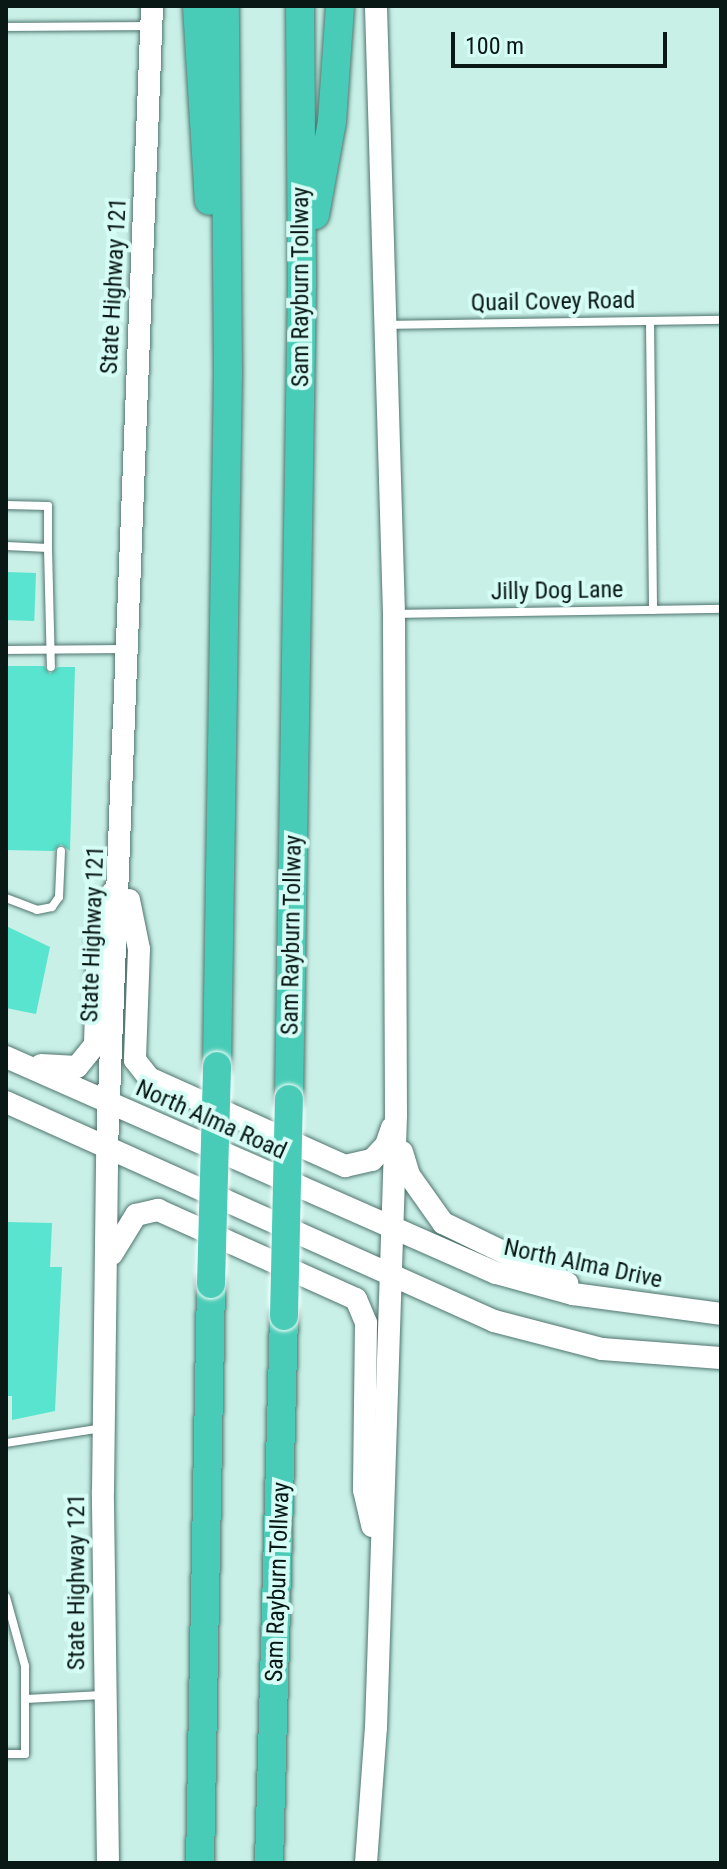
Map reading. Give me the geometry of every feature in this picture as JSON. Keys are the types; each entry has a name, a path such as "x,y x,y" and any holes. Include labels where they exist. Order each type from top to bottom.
{"highway":[{"path":"197,6 210,220 228,370"},
{"path":"200,1862 228,370 225,6"},
{"name":"Sam Rayburn Tollway","path":"269,1863 289,1099 302,283 300,6"},
{"path":"302,283 332,121 340,6"}],"main road":[{"path":"366,1863 394,1232 396,1115 394,614 376,6"},
{"name":"State Highway 121","path":"108,1863 104,1695 107,1148 113,1104 124,649 152,16"},
{"path":"121,868 139,949 135,1060 149,1078 345,1166 363,1164 378,1154 396,1115"},
{"path":"11,1059 65,1069 88,1059 95,1045 98,936 121,868"},
{"name":"North Alma Road","path":"11,1059 394,1232"},
{"path":"6,1102 391,1276 528,1332 602,1349 721,1358"},
{"path":"396,1115 409,1175 443,1223 605,1299"},
{"path":"108,1261 122,1230 136,1215 158,1210 356,1299 366,1323 364,1490 379,1559"},
{"name":"North Alma Drive","path":"394,1232 529,1284 605,1299 721,1314"}],"lane":[{"path":"6,27 152,16"},
{"name":"Quail Covey Road","path":"385,325 721,320"},
{"path":"650,321 653,610"},
{"path":"6,505 48,506 51,667"},
{"path":"6,546 48,548"},
{"name":"Jilly Dog Lane","path":"394,614 721,609"},
{"path":"6,650 124,649"},
{"path":"6,898 37,910 52,907 59,897 61,851"},
{"path":"6,1443 104,1428"},
{"path":"6,1597 25,1666 25,1754 6,1754"},
{"path":"25,1699 104,1695"}],"building":[{"path":"6,572 36,573 34,621 6,620"},
{"path":"6,666 44,666 50,674 58,667 75,667 70,851 61,844 54,851 6,850"},
{"path":"6,926 50,947 36,1014 6,1008"},
{"path":"6,1222 52,1223 50,1267 62,1267 55,1411 12,1420 12,1396 6,1396"}]}
